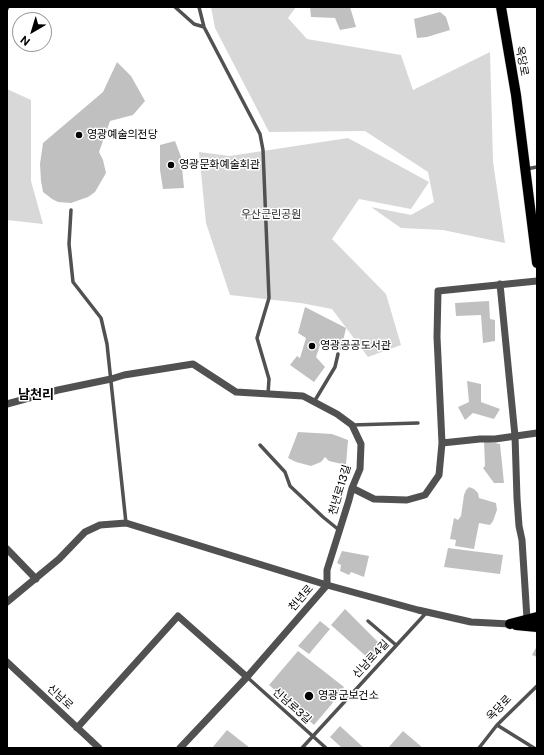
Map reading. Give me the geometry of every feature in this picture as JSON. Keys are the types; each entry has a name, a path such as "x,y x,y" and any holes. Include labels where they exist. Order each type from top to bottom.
{"main road":[{"name":"옥당로","path":"501,7 516,95 537,263"},
{"path":"510,624 537,617"},
{"path":"510,624 537,627"}],"street":[{"path":"352,488 374,499 407,500 425,495 438,475 442,443 437,337 438,291 537,281"},
{"path":"500,284 515,436 517,498 519,526 522,540 527,619"},
{"path":"7,404 58,390 124,375 193,364 236,392 303,396 337,414 352,425"},
{"name":"천년로13길","path":"327,585 327,570 352,488 360,469 360,444 352,425"},
{"path":"442,443 480,438 495,439 537,433"},
{"path":"7,602 59,559 85,532 100,525 126,523 327,585"},
{"path":"7,548 36,579"},
{"name":"천년로","path":"180,748 246,677 327,585 427,612 472,622 510,624"},
{"path":"77,728 178,616 246,677"},
{"name":"신남로","path":"7,662 99,748"}],"lane":[{"path":"174,7 194,24 204,27"},
{"path":"199,7 204,27 260,134 263,150 269,298 257,338 269,379 268,394"},
{"path":"525,169 537,167"},
{"path":"72,210 69,244 73,282 101,318 107,344 126,523"},
{"path":"314,402 335,367 338,354"},
{"path":"352,425 418,423"},
{"path":"260,445 285,472 290,486 339,530"},
{"name":"신남로4길","path":"302,748 396,645 416,626 427,612"},
{"path":"368,621 396,645"},
{"name":"신남로3길","path":"246,677 326,748"},
{"name":"옥당로","path":"479,748 497,725 537,686"},
{"path":"497,725 534,748"}],"green space":[{"path":"211,7 296,7 288,18 307,39 401,55 413,90 490,52 493,162 505,243 443,230 401,228 371,207 411,215 434,202 428,172 365,131 269,132 215,28"},
{"path":"7,89 31,100 31,181 43,224 7,220"},
{"name":"우산근린공원","path":"348,138 429,182 411,209 359,199 332,239 386,294 401,345 368,357 332,309 301,303 230,295 206,223 199,152 230,156"}],"building":[{"path":"310,7 350,7 356,27 340,30 335,18 311,17"},
{"path":"440,12 446,17 450,30 427,37 417,38 414,19"},
{"name":"영광예술의전당","path":"117,62 131,76 145,101 133,115 110,121 99,152 103,160 106,173 95,192 88,197 71,203 58,202 43,192 40,164 43,143 103,92"},
{"name":"영광문화예술회관","path":"175,141 181,157 184,188 163,189 160,170 160,145"},
{"path":"489,301 490,319 495,320 495,341 483,343 481,315 456,316 455,303"},
{"name":"영광공공도서관","path":"305,307 346,328 341,350 321,342 316,357 325,367 314,382 290,365 297,356 300,358 306,338 298,333"},
{"path":"467,381 481,384 481,402 500,409 494,419 473,413 465,420 458,407 469,402"},
{"path":"298,432 332,434 348,440 346,465 329,461 325,457 321,462 311,466 288,458"},
{"path":"484,441 500,444 504,483 494,483 483,468 485,466"},
{"path":"469,487 478,493 479,498 496,503 497,510 490,525 479,523 474,549 455,546 456,540 450,539 454,518 458,520 461,516 464,495"},
{"path":"448,548 503,555 500,574 444,567"},
{"path":"342,551 369,556 364,577 351,572 349,575 340,571 341,565 337,563"},
{"path":"345,609 381,645 368,658 331,625"},
{"path":"320,621 330,629 309,654 298,646"},
{"path":"537,646 537,657 532,655"},
{"name":"영광군보건소","path":"298,651 344,687 314,725 269,685"},
{"path":"340,726 364,748 342,748 330,737"},
{"path":"227,730 250,748 212,748"},
{"path":"403,731 423,748 388,748"}],"place":[{"name":"영광예술의전당","path":"79,135"},
{"name":"영광문화예술회관","path":"171,165"},
{"name":"영광공공도서관","path":"312,346"},
{"name":"영광군보건소","path":"309,696"}],"district":[{"name":"남천리","path":"36,395"}]}
